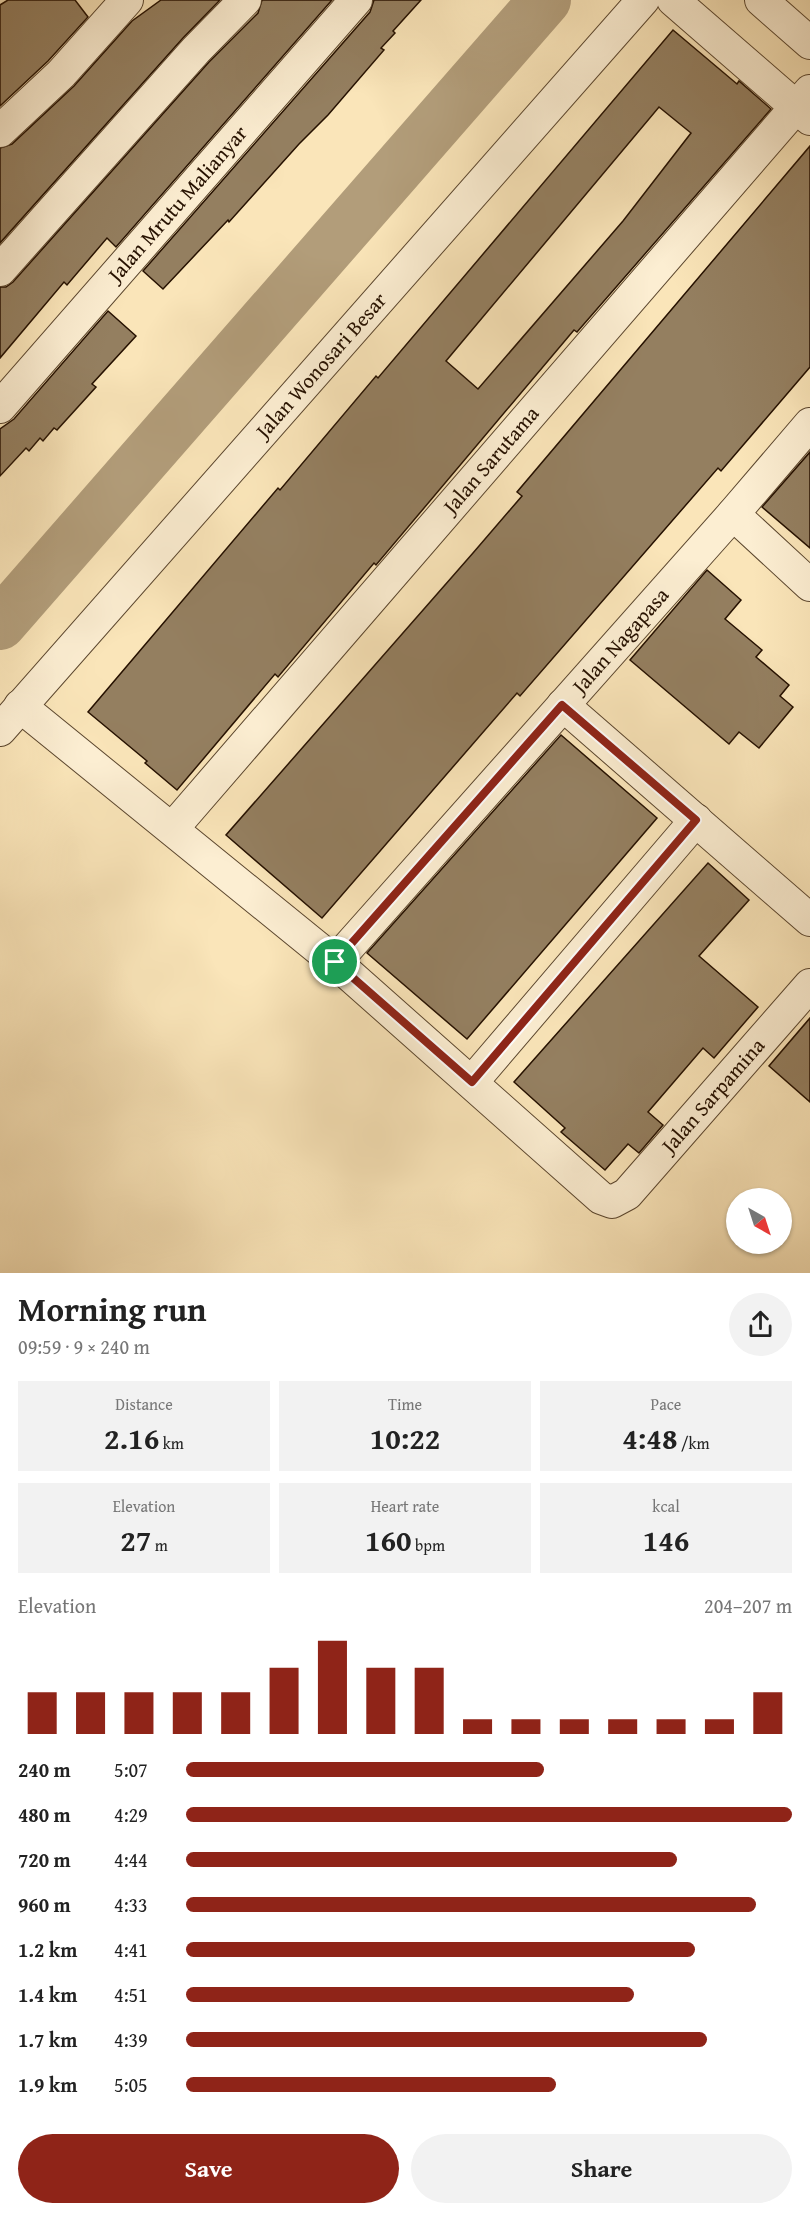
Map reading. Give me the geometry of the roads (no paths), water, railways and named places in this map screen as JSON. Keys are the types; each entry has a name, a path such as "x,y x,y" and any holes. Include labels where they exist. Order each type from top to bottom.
{"street":[{"path":"0,131 61,74 127,0"},
{"path":"0,270 196,50 245,0"},
{"name":"Jalan Mrutu Malianyar","path":"5,388 356,0"},
{"name":"Jalan Wonosari Besar","path":"0,730 643,0"},
{"path":"674,0 806,106"},
{"path":"761,0 810,43"},
{"name":"Jalan Sarutama","path":"172,829 806,106"},
{"name":"Jalan Nagapasa","path":"335,962 733,514 810,424"},
{"path":"733,514 810,585"},
{"path":"562,705 810,920"},
{"path":"20,706 335,962 472,1082 696,820"},
{"name":"Jalan Sarpamina","path":"472,1082 601,1198 612,1202 627,1194 810,985"}],"waterway":[{"path":"0,624 545,0"}]}
